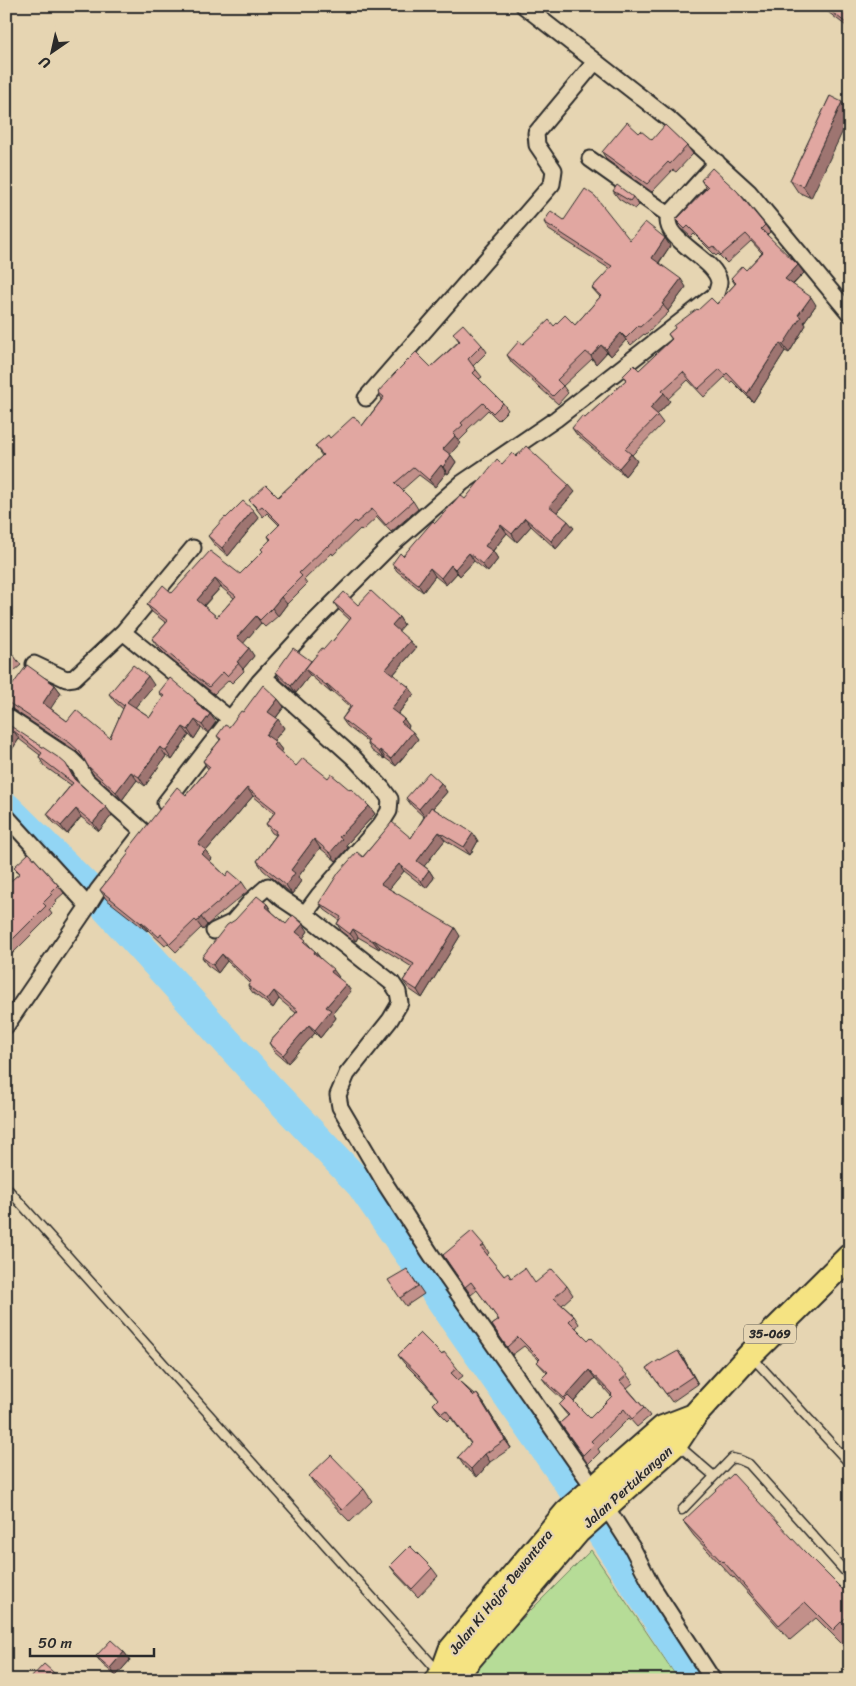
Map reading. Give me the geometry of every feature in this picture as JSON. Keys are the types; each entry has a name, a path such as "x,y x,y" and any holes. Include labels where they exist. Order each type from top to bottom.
{"main road":[{"name":"Jalan Pertukangan","path":"572,1522 596,1502 676,1444 694,1416 750,1355 850,1256"},
{"name":"Jalan Pertukangan","path":"596,1502 663,1428 694,1416"},
{"name":"Jalan Ki Hajar Dewantara","path":"442,1678 465,1664 572,1522"}],"street":[{"path":"524,6 669,119 750,192 850,314"},
{"path":"366,398 552,184 554,170 537,145 536,133 595,62"},
{"path":"590,158 669,215"},
{"path":"6,1026 93,898 151,822 264,677 316,620 390,547 462,483 556,419 716,294 719,284 715,272 670,231 668,219 669,215 717,162"},
{"path":"34,664 66,680 74,678 123,632 193,548"},
{"path":"123,632 230,719"},
{"path":"264,677 354,758 390,799 389,810 381,824 319,894 305,914"},
{"path":"6,716 71,758 79,766 86,780 151,822"},
{"path":"6,816 93,898"},
{"path":"214,932 233,922 252,900 268,886 392,983 398,992 400,1003 390,1020 347,1074 338,1095 340,1107 386,1185 432,1256 596,1502 633,1549 652,1586 713,1680"}],"lane":[{"path":"6,1186 442,1678"},
{"path":"750,1355 850,1464"},
{"path":"676,1444 714,1476"},
{"path":"682,1510 732,1458 740,1460 748,1464 850,1577"}],"green space":[{"path":"591,1550 679,1680 461,1680"}],"building":[{"path":"824,6 850,6 850,26"},
{"path":"830,96 842,102 803,186 790,180"},
{"path":"627,122 639,133 641,131 652,140 665,125 687,146 647,184 602,152"},
{"path":"712,168 737,191 765,225 761,229 798,265 785,279 811,297 798,315 801,317 783,345 780,343 747,394 727,373 725,375 720,369 698,389 683,372 662,391 664,393 650,408 658,415 625,449 631,454 619,468 572,428 582,416 585,418 627,379 623,376 634,365 639,370 672,339 668,334 675,328 674,326 698,310 711,298 717,304 736,283 731,278 742,266 746,270 763,252 746,234 721,255 713,246 710,248 688,226 685,229 676,220 708,187 701,180"},
{"path":"617,185 633,197 630,201 613,191"},
{"path":"585,189 595,196 630,240 645,222 665,238 652,258 681,279 662,304 664,305 626,338 621,333 606,349 601,345 591,356 586,352 557,380 563,386 553,396 507,355 519,341 523,344 549,320 554,326 565,315 575,325 601,296 592,288 612,266 544,222 551,211 564,220"},
{"path":"463,324 482,345 468,359 476,370 473,373 503,403 493,413 483,403 461,423 463,425 453,434 455,436 443,449 451,455 443,467 441,465 429,480 414,467 395,483 413,501 386,525 372,509 356,523 355,521 299,573 302,576 272,608 260,620 256,616 237,637 249,648 227,676 223,672 209,687 152,639 168,621 147,605 163,585 172,593 210,551 240,574 263,551 261,549 271,539 268,536 280,524 262,506 258,509 249,500 266,485 278,497 323,455 315,446 328,435 330,438 354,416 362,426 384,397 378,392 394,374 416,352 431,367 460,341 453,333","holes":["215,579 236,596 217,617 197,600"]},
{"path":"526,446 569,485 549,506 568,521 551,541 525,518 512,534 501,525 485,546 493,551 482,564 469,553 455,569 451,565 441,578 430,568 418,584 392,564 400,553 403,556 433,521 435,523 460,495 465,499 497,459 502,464 512,453 516,457"},
{"path":"243,501 253,510 222,548 208,536"},
{"path":"371,591 399,617 392,625 410,641 386,669 409,687 391,709 404,719 401,722 413,732 391,759 367,743 369,740 342,719 352,706 327,684 305,669 322,648 324,649 332,642 351,618 334,603 344,592 358,605"},
{"path":"293,648 311,661 291,686 276,672"},
{"path":"6,650 14,656 6,663"},
{"path":"27,665 55,685 43,703 67,721 76,710 110,738 125,704 124,706 109,694 133,665 148,676 127,702 150,717 164,696 159,692 170,678 195,699 198,703 196,704 210,714 202,725 195,720 188,730 183,727 166,751 160,747 139,777 131,772 116,792 88,766 80,752 70,743 6,701 6,694"},
{"path":"263,685 278,699 268,712 278,719 266,735 276,742 273,745 296,766 303,758 328,778 331,774 369,806 339,837 342,839 330,853 314,839 291,870 295,873 286,885 257,861 277,834 275,833 276,831 266,824 276,811 247,788 198,844 206,850 202,854 226,876 229,871 242,882 197,922 195,920 170,944 161,934 159,937 100,890 129,853 127,851 177,787 186,795 210,767 203,761 221,739 217,736 225,725 229,727 241,711 243,712"},
{"path":"6,723 59,758 66,764 74,779 106,807 93,823 76,809 61,826 47,814 73,783 39,757 42,753 14,731 6,741"},
{"path":"429,772 441,783 419,809 406,798"},
{"path":"431,807 473,833 464,847 439,832 417,861 429,870 421,881 399,864 381,884 455,928 417,990 403,981 414,964 353,929 350,934 337,924 341,917 319,903 339,872 357,852 363,857 392,822 411,838"},
{"path":"29,853 58,885 43,903 46,906 6,946 6,885 20,873 14,867"},
{"path":"257,896 267,904 265,906 286,924 293,915 303,924 296,932 306,940 304,942 315,951 314,953 333,969 331,972 346,984 326,1007 331,1010 315,1030 309,1025 283,1055 269,1043 298,1011 274,991 267,1000 248,986 251,981 222,954 213,965 202,957 227,925 235,920"},
{"path":"472,1231 484,1245 481,1247 504,1276 508,1273 511,1278 525,1268 535,1283 552,1269 567,1286 554,1298 574,1316 569,1321 588,1340 591,1337 627,1375 620,1381 644,1408 632,1419 624,1409 591,1441 594,1444 583,1455 560,1423 569,1415 559,1405 568,1396 590,1418 612,1394 589,1370 564,1398 542,1378 548,1372 537,1362 540,1359 518,1337 507,1347 492,1325 499,1320 471,1282 465,1287 443,1255"},
{"path":"407,1269 418,1286 400,1298 388,1280"},
{"path":"420,1333 442,1355 444,1352 457,1368 451,1373 474,1396 477,1394 505,1440 485,1454 471,1469 458,1457 471,1443 446,1410 442,1413 433,1404 438,1399 419,1375 398,1355"},
{"path":"678,1351 693,1376 666,1394 647,1368"},
{"path":"331,1455 364,1489 342,1510 309,1476"},
{"path":"733,1474 804,1551 850,1597 850,1613 833,1630 805,1602 779,1625 723,1561 683,1521"},
{"path":"410,1546 432,1568 412,1589 390,1566"},
{"path":"111,1640 124,1652 110,1668 96,1656"},
{"path":"44,1664 62,1680 29,1680"}],"waterway":[{"path":"6,807 86,886 268,1087 361,1185 570,1485 697,1680"}]}
